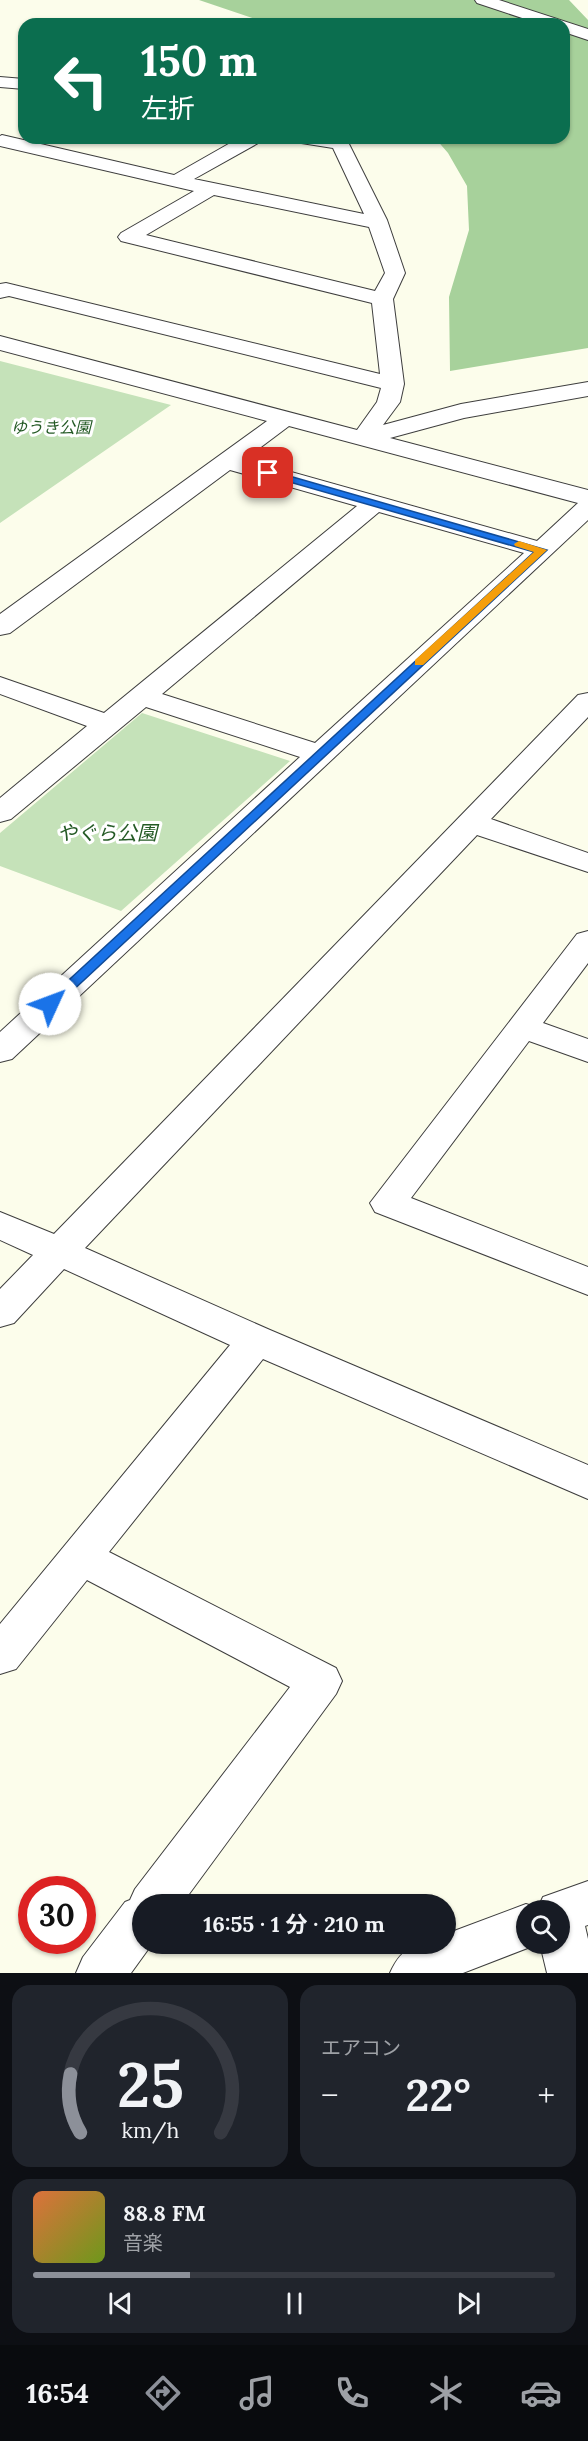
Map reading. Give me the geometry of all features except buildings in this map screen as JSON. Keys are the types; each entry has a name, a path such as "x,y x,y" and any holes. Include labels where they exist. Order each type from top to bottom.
{"street":[{"path":"483,0 538,18"},
{"path":"570,28 588,35"},
{"path":"0,81 18,83"},
{"path":"1,141 18,134"},
{"path":"1,141 211,189 378,223"},
{"path":"177,181 242,144"},
{"path":"340,144 378,223 395,273 382,299 393,384 388,402 363,438"},
{"path":"211,189 128,237 382,299"},
{"path":"0,292 6,289 393,384"},
{"path":"0,343 588,498"},
{"path":"363,438 461,411 588,389"},
{"path":"0,627 286,418"},
{"path":"225,461 542,550"},
{"path":"0,813 375,503"},
{"path":"0,1050 588,507"},
{"path":"0,686 108,724"},
{"path":"141,696 319,754"},
{"path":"0,1313 588,701"},
{"path":"473,823 588,863"},
{"path":"588,940 388,1203 588,1282"},
{"path":"522,1028 588,1052"},
{"path":"0,1225 256,1340 588,1483"},
{"path":"0,1656 256,1340"},
{"path":"81,1557 320,1681 160,1894"},
{"path":"570,1910 588,1904"},
{"path":"415,1973 429,1964 516,1930"},
{"path":"101,1973 132,1931"},
{"path":"567,1954 572,1973"}],"green space":[{"path":"199,0 569,0 588,20 588,348 450,371 449,297 469,230 467,186 440,144 570,144 570,18 252,18"},
{"name":"ゆうき公園","path":"0,361 171,405 0,523"},
{"name":"やぐら公園","path":"142,713 290,761 121,911 0,866 0,833"}],"slow traffic":[{"path":"419,663 542,550 519,544"}],"route":[{"path":"50,1004 542,550 268,473"}]}
